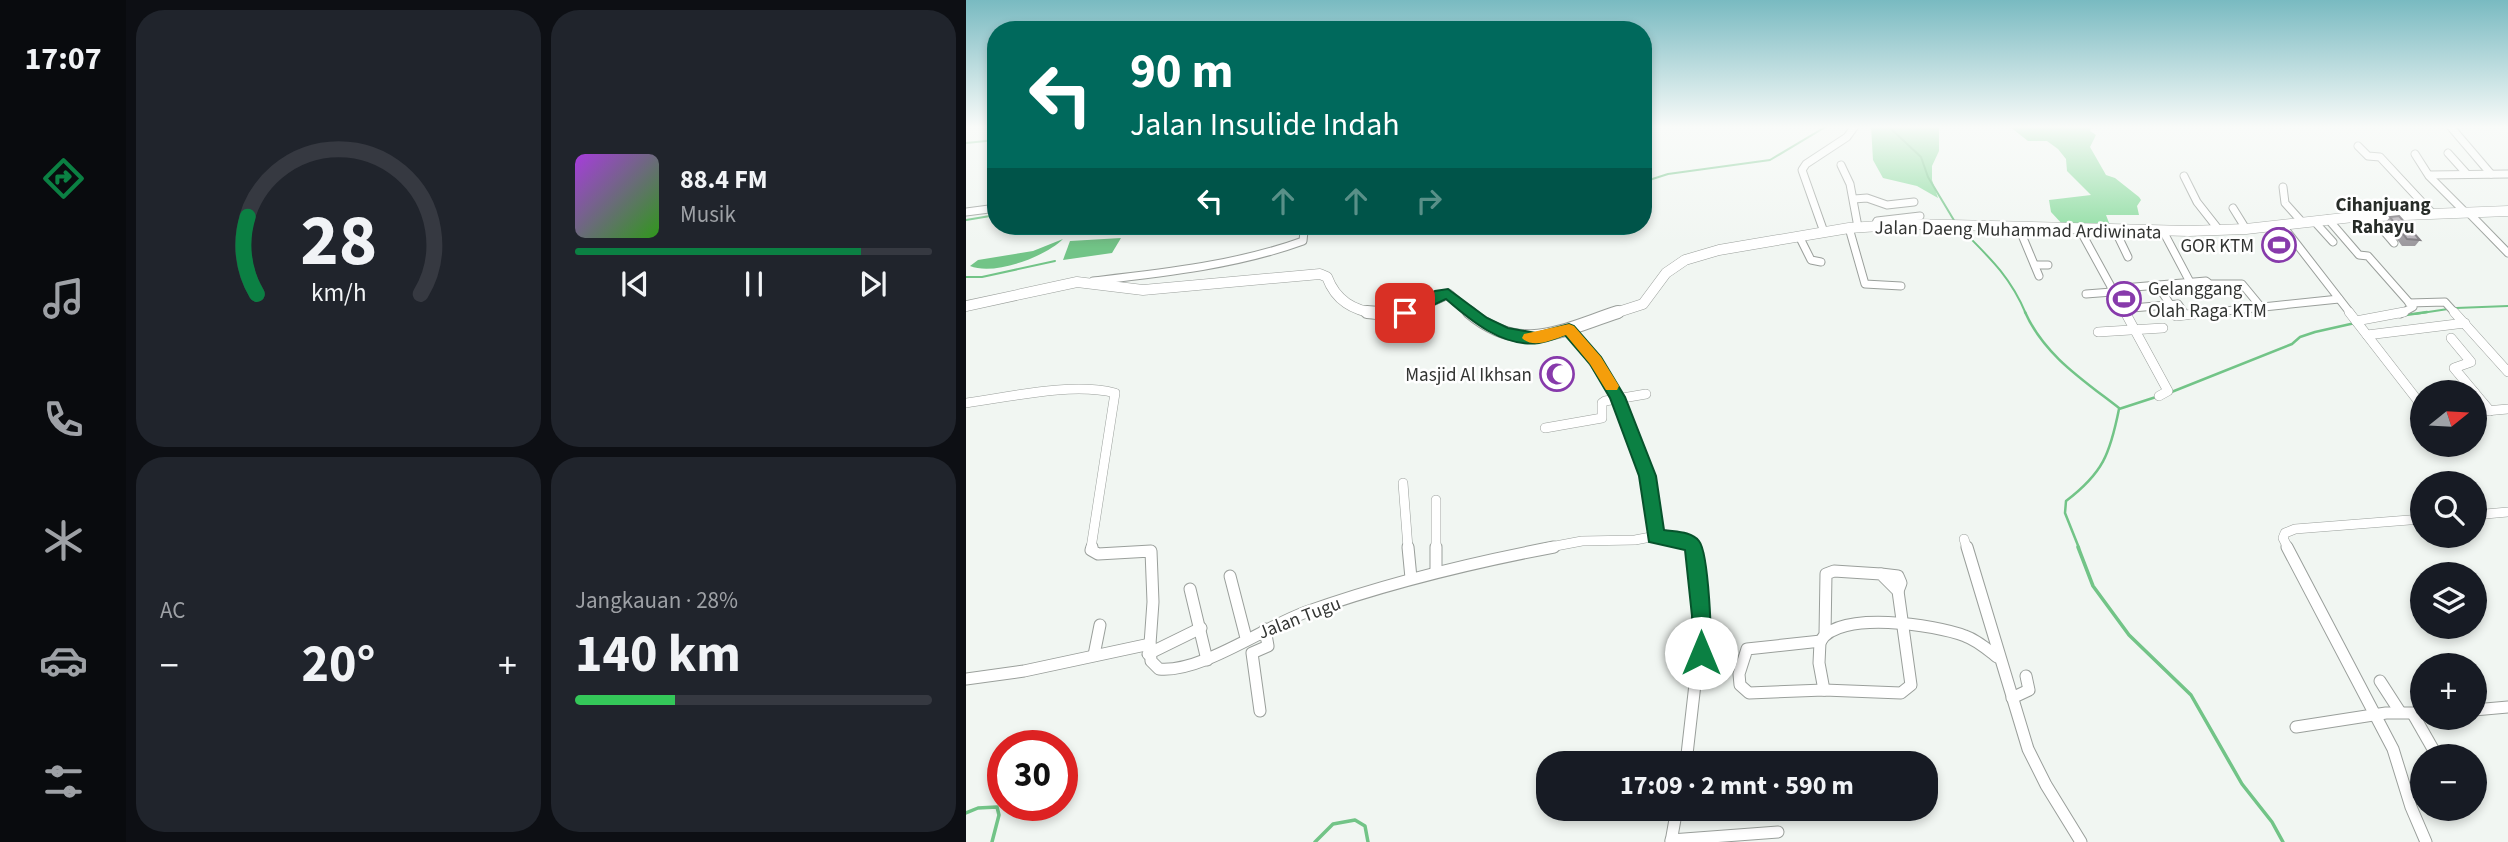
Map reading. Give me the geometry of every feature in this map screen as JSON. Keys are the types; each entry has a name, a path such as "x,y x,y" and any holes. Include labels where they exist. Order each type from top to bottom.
{"main road":[{"name":"Jalan Daeng Muhammad Ardiwinata","path":"966,306 1092,281 1114,288 1143,290 1320,274 1327,277 1333,293 1358,310 1381,314 1405,313 1448,293 1482,322 1505,333 1536,338 1643,304 1666,273 1685,260 1719,250 1853,227 1910,224 2080,230 2219,230 2371,216 2508,211"}],"street":[{"path":"1805,165 1802,170 1806,190 1819,210 1824,232"},
{"path":"1841,165 1854,199 1853,227 1865,284 1901,286"},
{"path":"2388,165 2433,214"},
{"path":"2420,165 2508,253"},
{"path":"2459,165 2466,173"},
{"path":"2484,165 2491,174"},
{"path":"2430,175 2508,174"},
{"path":"2184,176 2201,208 2219,230"},
{"path":"2283,187 2285,202 2302,222"},
{"path":"1854,199 1867,198 1887,205 1914,202"},
{"path":"2233,208 2246,229"},
{"path":"966,212 987,209"},
{"path":"2396,215 2404,224"},
{"path":"1875,225 1877,220 1920,216"},
{"path":"2371,216 2394,243"},
{"path":"2328,219 2359,255 2368,256 2374,262 2413,307 2403,310 2405,313 2356,321"},
{"path":"2314,221 2333,243"},
{"path":"2282,225 2410,391"},
{"path":"2019,228 2039,276"},
{"path":"2080,230 2169,393 2159,396"},
{"path":"2115,230 2128,257"},
{"path":"2163,231 2190,282"},
{"path":"1092,281 1155,274 1276,251 1303,241 1304,235"},
{"path":"1798,236 1811,260 1821,262"},
{"path":"2035,265 2048,265"},
{"path":"2086,294 2190,282 2244,284 2260,307"},
{"path":"2157,285 2170,304"},
{"path":"2121,309 2178,304 2180,315 2339,299"},
{"path":"2409,303 2445,302 2508,372"},
{"path":"2367,335 2465,323"},
{"path":"2098,332 2163,328"},
{"path":"1569,329 1595,361 1617,397 1647,476 1656,536 1686,541 1695,551 1701,616 1701,653 1688,751"},
{"path":"2451,338 2470,362 2455,367 2464,380"},
{"path":"966,403 1096,389 1115,393 1091,550 1098,554 1151,551 1153,602 1149,649"},
{"path":"1545,428 1602,418 1602,403 1617,397 1646,394"},
{"path":"2487,407 2490,411"},
{"path":"2487,411 2508,409"},
{"path":"1404,483 1411,578"},
{"path":"1436,500 1436,571"},
{"path":"2487,514 2508,512"},
{"path":"2410,521 2295,529 2285,533 2283,538 2393,749 2411,807 2426,842"},
{"name":"Jalan Tugu","path":"1149,649 1152,664 1158,669 1169,671 1208,660 1265,629 1304,613 1436,571 1575,542 1629,542 1656,536"},
{"path":"1964,539 1998,657 2035,763 2081,842"},
{"path":"1824,690 1819,651 1823,638 1826,574 1829,571 1898,576 1902,583 1898,591 1901,624 1911,669 1911,685 1906,691 1885,693 1824,690 1749,693 1741,690 1738,676 1746,649 1823,638 1861,624 1901,624 1968,636 1998,657"},
{"path":"1230,576 1246,639"},
{"path":"1190,589 1208,660"},
{"path":"1094,655 1100,625"},
{"path":"966,679 1024,671 1094,655 1149,649 1201,628"},
{"path":"1260,711 1252,653 1268,646 1265,629"},
{"path":"1968,636 1990,629"},
{"path":"2012,698 2029,690 2026,676"},
{"path":"2381,681 2410,711"},
{"path":"2487,709 2508,707"},
{"path":"2296,727 2375,715 2410,713"},
{"path":"1674,821 1671,841 1778,832"}],"shaded area":[{"path":"1876,165 1932,165 1932,180 1938,198 1917,186 1883,178"},
{"path":"2067,165 2100,165 2106,175 2115,178 2139,197 2139,215 2106,215 2111,228 2064,226 2051,212 2049,200 2091,195 2067,171"},
{"path":"1121,238 1112,253 1063,260 1070,241"},
{"path":"1063,239 1044,252 1019,263 992,269 970,266 978,260 1033,251"}],"building":[{"path":"2399,216 2420,240 2407,239 2390,217"},
{"path":"2278,228 2284,228 2290,236 2285,236"},
{"path":"2126,286 2131,286 2135,294 2130,294"},
{"path":"1559,367 1560,374 1553,376 1552,368"}],"waterway":[{"path":"1652,179 1668,174 1731,165"},
{"path":"1924,165 1955,222"},
{"path":"966,220 987,216"},
{"path":"1960,228 2006,278 2026,313"},
{"path":"966,277 982,277 1055,261"},
{"path":"2456,308 2508,306"},
{"path":"2415,314 2448,309"},
{"path":"2406,315 2427,312"},
{"path":"2026,313 2054,354 2078,377 2119,408"},
{"path":"2169,393 2292,344 2300,337 2355,323"},
{"path":"2079,548 2065,513 2066,501 2089,481 2103,461 2119,409 2156,397"},
{"path":"2078,547 2093,586 2129,635 2191,695 2242,784 2272,822 2283,842"},
{"path":"966,813 978,808 997,807 999,815 992,842"},
{"path":"1315,842 1333,824 1355,820 1365,826 1368,842"}],"slow traffic":[{"path":"1529,338 1542,338 1569,329 1611,386"}],"place":[{"name":"GOR KTM","path":"2279,245"},
{"name":"Gelanggang Olah Raga KTM","path":"2124,299"},
{"name":"Masjid Al Ikhsan","path":"1557,374"}],"district":[{"name":"Cihanjuang Rahayu","path":"2383,215"}],"route":[{"path":"1405,313 1448,293 1454,295 1482,322 1505,333 1526,338 1542,338 1569,329 1595,361 1617,397 1647,476 1656,536 1686,541 1695,551 1701,616 1701,653"}]}
